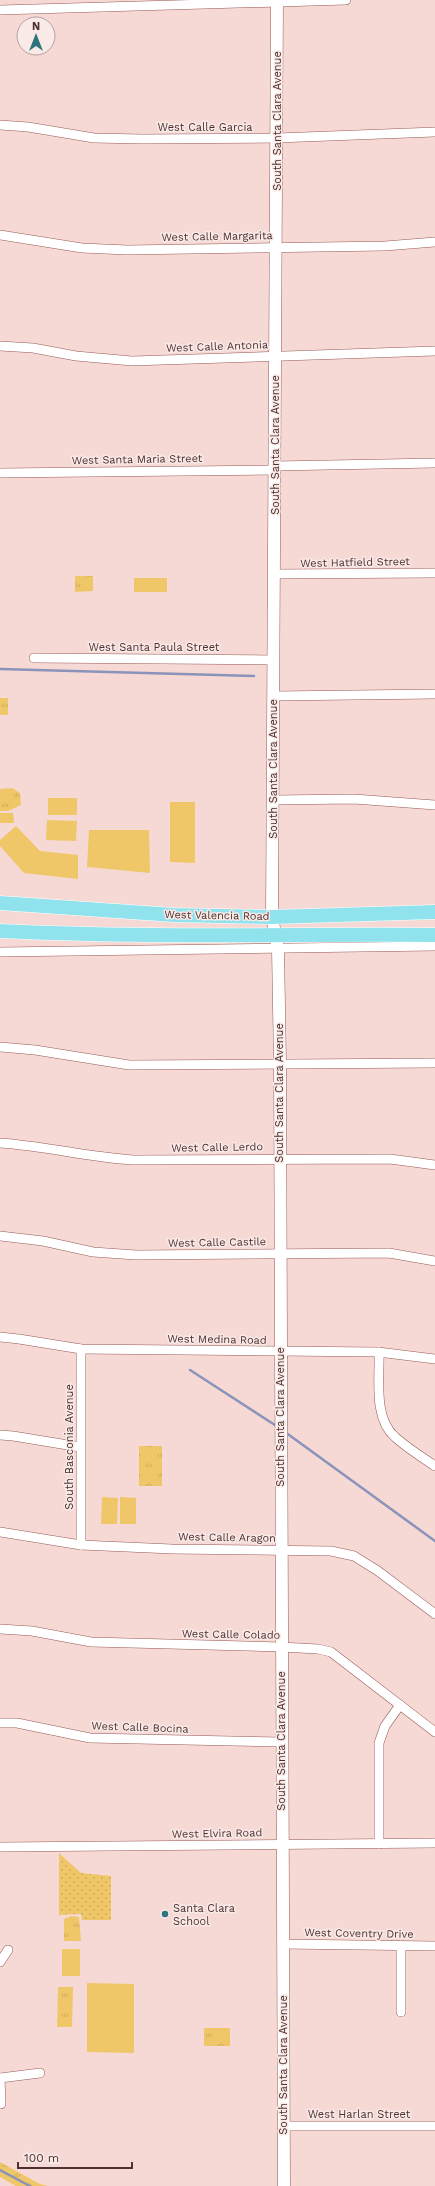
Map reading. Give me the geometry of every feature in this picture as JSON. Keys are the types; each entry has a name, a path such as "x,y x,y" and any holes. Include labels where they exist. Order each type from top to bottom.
{"main road":[{"name":"West Valencia Road","path":"0,903 174,915 272,917 435,912"},
{"name":"West Valencia Road","path":"0,931 94,935 435,935"}],"street":[{"path":"0,10 346,0"},
{"name":"South Santa Clara Avenue","path":"277,1 272,917 278,949 280,1064 279,1253 284,2186"},
{"name":"West Calle Garcia","path":"0,125 28,126 94,138 277,138 435,132"},
{"name":"West Calle Margarita","path":"0,235 82,248 127,250 385,246 435,242"},
{"name":"West Calle Antonia","path":"0,346 34,348 76,356 132,361 435,351"},
{"name":"West Santa Maria Street","path":"0,473 275,468 435,463"},
{"name":"West Hatfield Street","path":"274,574 435,573"},
{"name":"West Santa Paula Street","path":"34,658 274,660"},
{"path":"274,696 435,694"},
{"path":"273,800 354,799 435,805"},
{"path":"0,952 435,946"},
{"path":"0,1047 35,1050 129,1065 435,1063"},
{"name":"West Calle Lerdo","path":"0,1143 36,1146 98,1158 133,1160 390,1159 435,1165"},
{"name":"West Calle Castile","path":"0,1236 43,1241 93,1252 136,1255 389,1253 435,1261"},
{"name":"West Medina Road","path":"0,1337 81,1349 379,1352 435,1359"},
{"name":"South Basconia Avenue","path":"81,1349 81,1545"},
{"path":"379,1352 380,1403 385,1424 394,1437 435,1466"},
{"path":"0,1435 80,1447"},
{"name":"West Calle Aragon","path":"0,1532 81,1545 172,1549 331,1551 354,1556 378,1571 435,1614"},
{"name":"West Calle Colado","path":"0,1629 32,1631 91,1642 281,1647 318,1649 331,1652 435,1732"},
{"path":"379,1844 379,1743 384,1726 400,1705"},
{"name":"West Calle Bocina","path":"0,1723 17,1723 90,1738 282,1742"},
{"name":"West Elvira Road","path":"0,1847 435,1843"},
{"name":"West Coventry Drive","path":"282,1944 435,1946"},
{"path":"401,1945 401,2012"},
{"path":"0,1962 8,1950"},
{"path":"1,2104 0,2078 40,2073"},
{"name":"West Harlan Street","path":"283,2126 435,2126"}],"green space":[{"path":"75,576 93,576 93,591 75,592"},
{"path":"134,578 167,578 167,592 134,592"},
{"path":"0,698 8,698 8,715 0,715"},
{"path":"12,788 20,793 21,805 8,811 0,811 0,789"},
{"path":"48,798 77,798 77,815 48,815"},
{"path":"170,802 195,802 195,863 170,862"},
{"path":"0,813 13,813 14,823 0,823"},
{"path":"47,820 77,821 76,841 46,840"},
{"path":"16,826 40,851 78,855 78,879 24,873 0,846 0,840"},
{"path":"89,830 149,830 150,873 87,867"},
{"path":"139,1446 162,1446 162,1486 139,1486"},
{"path":"102,1497 118,1498 117,1524 101,1524"},
{"path":"120,1497 136,1498 136,1524 120,1524"},
{"path":"59,1853 81,1873 111,1876 111,1920 82,1920 81,1914 59,1915"},
{"path":"71,1916 79,1917 81,1941 64,1941 64,1919"},
{"path":"62,1949 80,1949 80,1976 62,1976"},
{"path":"87,1983 134,1984 134,2053 87,2052"},
{"path":"58,1987 73,1987 72,2027 57,2027"},
{"path":"204,2028 230,2028 230,2046 204,2046"},
{"path":"0,2162 40,2184 48,2186 16,2186 0,2177"}],"waterway":[{"path":"0,669 254,676"},
{"path":"190,1370 278,1427"},
{"path":"285,1432 435,1541"},
{"path":"0,2170 30,2186"}],"place":[{"name":"Santa Clara School","path":"165,1914"}]}
